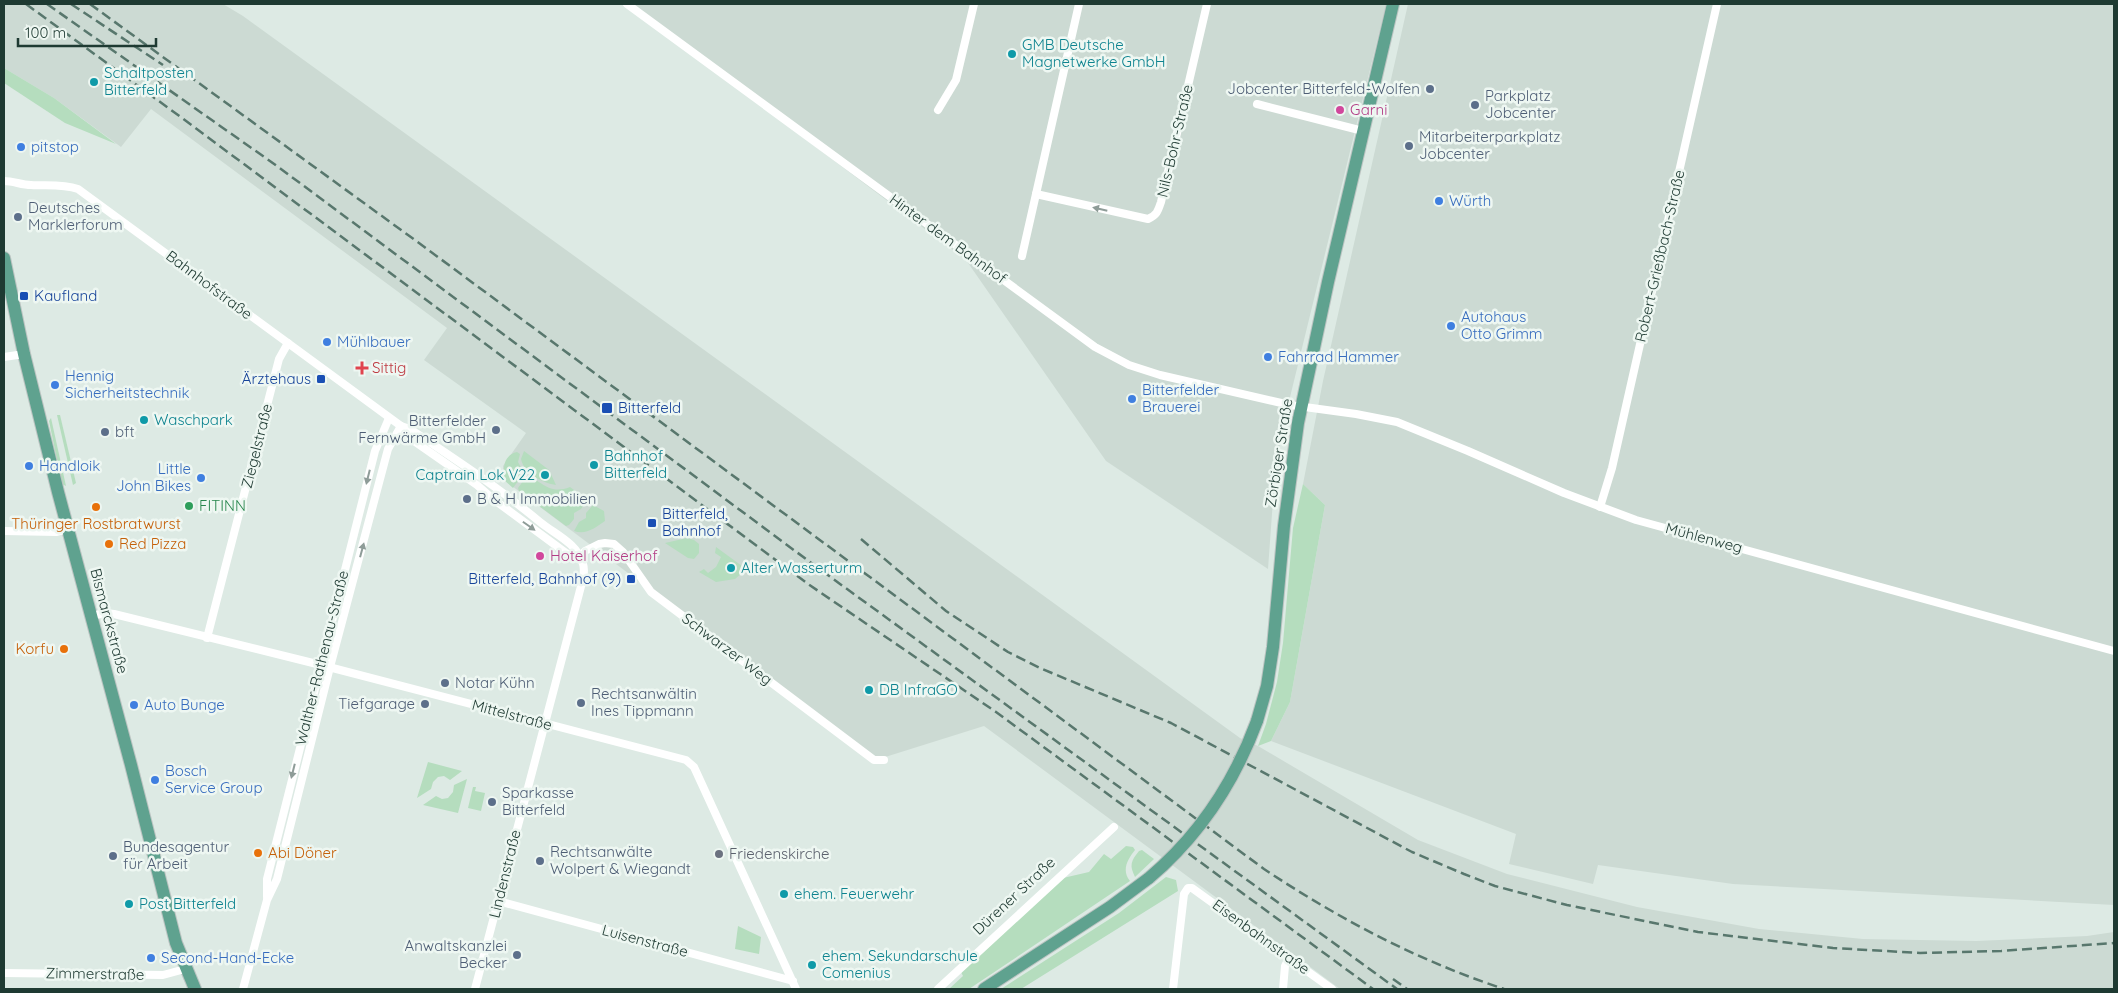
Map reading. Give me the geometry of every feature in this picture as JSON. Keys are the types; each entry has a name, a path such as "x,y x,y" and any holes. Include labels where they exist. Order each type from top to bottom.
{"main road":[{"name":"Zörbiger Straße","path":"984,989 1095,917 1149,878 1190,839 1219,800 1243,757 1257,721 1272,657 1284,526 1302,407 1326,289 1393,4"},
{"name":"Bismarckstraße","path":"4,258 24,354 90,616 176,943 185,969 195,989"}],"street":[{"name":"Hinter dem Bahnhof","path":"627,4 1106,354 1147,372 1302,407"},
{"path":"938,110 956,80 974,4"},
{"path":"1022,256 1079,4"},
{"name":"Nils-Bohr-Straße","path":"1036,194 1148,219 1154,216 1161,202 1207,4"},
{"name":"Robert-Grießbach-Straße","path":"1600,507 1612,468 1717,4"},
{"path":"1257,104 1363,131"},
{"name":"Bahnhofstraße","path":"4,181 30,185 67,185 78,189 389,418 401,426 410,429 521,505 539,521 571,544 579,557"},
{"name":"Ziegelstraße","path":"207,638 279,359 288,343"},
{"path":"4,356 24,354"},
{"name":"Mühlenweg","path":"1302,407 1356,414 1397,422 1600,507 1652,524 2114,651"},
{"name":"Walther-Rathenau-Straße","path":"243,989 266,900 269,870 320,665 375,451 389,418"},
{"name":"Bahnhofstraße","path":"401,426 411,439 477,485 492,499 566,553 579,557"},
{"name":"Walther-Rathenau-Straße","path":"266,900 277,879 330,667 388,449 401,426"},
{"path":"4,531 57,532 68,529"},
{"name":"Schwarzer Weg","path":"579,557 585,551 599,544 605,542 614,544 623,552 651,592 874,760 884,760"},
{"name":"Lindenstraße","path":"475,989 582,581 584,566 579,557"},
{"name":"Mittelstraße","path":"90,616 106,613 114,614 330,667 686,760 694,767 794,985"},
{"name":"Dürener Straße","path":"938,989 1114,827"},
{"name":"Eisenbahnstraße","path":"1173,989 1184,894 1188,888 1196,890 1332,989"},
{"name":"Luisenstraße","path":"498,901 794,985"},
{"path":"1282,989 1289,958"},
{"name":"Zimmerstraße","path":"4,974 163,975 185,969"}],"shaded area":[{"name":"Bahnhof Bitterfeld","path":"4,4 223,4 243,16 1240,738 1258,746 1418,840 1507,874 1637,907 1759,929 1863,939 1976,941 2087,936 2114,932 2114,989 1340,989 984,726 882,758 872,756 504,480 503,466 526,433 424,360 447,328 151,109 121,147 54,98 4,68"},
{"path":"626,4 1386,4 1282,430 1274,486 1268,569 1106,461 966,260"},
{"path":"1408,4 2114,4 2114,905 1733,884 1598,865 1593,884 1509,864 1516,834 1271,741 1290,702 1325,505 1303,484 1323,381"}],"green space":[{"path":"4,68 54,98 116,144 65,123 4,83"},
{"path":"57,415 60,415 76,483 73,485"},
{"path":"51,418 66,486 62,484 49,421"},
{"path":"524,451 549,470 556,485 540,480 526,469 521,459"},
{"path":"517,452 520,454 518,462 524,473 513,488 504,480 504,467 506,459"},
{"path":"526,477 550,488 562,489 570,487 582,496 585,503 581,509 574,513 574,519 566,526 519,491 518,488"},
{"path":"1303,484 1325,505 1290,702 1271,741 1258,746 1277,682 1283,643 1293,528"},
{"path":"593,505 604,511 605,521 586,531 574,531 579,522 586,518 586,513"},
{"path":"687,538 699,544 699,553 694,559 688,558 665,543"},
{"path":"716,547 742,566 742,573 735,579 716,582 699,572 704,569 708,573 716,567 721,557 715,553"},
{"path":"428,762 462,771 450,780 444,776 438,777 433,782 431,789 417,798"},
{"path":"467,779 458,813 423,805 436,796 442,799 448,798 453,792 454,785"},
{"path":"473,787 476,787 475,791 485,793 481,811 468,808"},
{"path":"1126,846 1133,847 1135,850 1128,861 1126,869 1127,877 1130,881 969,989 949,989 963,976 961,972 1063,878 1089,872 1104,854 1111,859"},
{"path":"1142,850 1154,859 1135,877 1132,863 1136,854"},
{"path":"1166,877 1176,880 1178,891 1021,989 1001,989 1119,913"},
{"path":"738,926 761,937 759,954 735,949"}],"railway":[{"path":"26,4 808,584 996,712 1373,989"},
{"path":"47,4 277,166 814,565 1397,989"},
{"path":"71,4 163,65"},
{"path":"90,4 419,243 1264,869 1350,922 1410,952 1504,989"},
{"path":"861,539 946,611 1008,652 1040,668 1171,723 1412,852 1495,886 1567,905 1698,932 1833,948 1920,953 2001,951 2114,943"},
{"path":"1393,979 1407,989"}],"place":[{"name":"GMB Deutsche Magnetwerke GmbH","path":"1012,54"},
{"name":"Schaltposten Bitterfeld","path":"94,82"},
{"name":"Jobcenter Bitterfeld-Wolfen","path":"1430,89"},
{"name":"Parkplatz Jobcenter","path":"1475,105"},
{"name":"Garni","path":"1340,110"},
{"name":"Mitarbeiterparkplatz Jobcenter","path":"1409,146"},
{"name":"pitstop","path":"21,147"},
{"name":"Würth","path":"1439,201"},
{"name":"Deutsches Marklerforum","path":"18,217"},
{"name":"Kaufland","path":"24,296"},
{"name":"Autohaus Otto Grimm","path":"1451,326"},
{"name":"Mühlbauer","path":"327,342"},
{"name":"Fahrrad Hammer","path":"1268,357"},
{"name":"Sittig","path":"362,368"},
{"name":"Ärztehaus","path":"321,379"},
{"name":"Hennig Sicherheitstechnik","path":"55,385"},
{"name":"Bitterfelder Brauerei","path":"1132,399"},
{"name":"Bitterfeld","path":"607,408"},
{"name":"Waschpark","path":"144,420"},
{"name":"Bitterfelder Fernwärme GmbH","path":"496,430"},
{"name":"bft","path":"105,432"},
{"name":"Bahnhof Bitterfeld","path":"594,465"},
{"name":"Handloik","path":"29,466"},
{"name":"Captrain Lok V22","path":"545,475"},
{"name":"Little John Bikes","path":"201,478"},
{"name":"B & H Immobilien","path":"467,499"},
{"name":"FITINN","path":"189,506"},
{"name":"Thüringer Rostbratwurst","path":"96,507"},
{"name":"Bitterfeld, Bahnhof","path":"652,523"},
{"name":"Red Pizza","path":"109,544"},
{"name":"Hotel Kaiserhof","path":"540,556"},
{"name":"Alter Wasserturm","path":"731,568"},
{"name":"Bitterfeld, Bahnhof (9)","path":"631,579"},
{"name":"Korfu","path":"64,649"},
{"name":"Notar Kühn","path":"445,683"},
{"name":"DB InfraGO","path":"869,690"},
{"name":"Rechtsanwältin Ines Tippmann","path":"581,703"},
{"name":"Tiefgarage","path":"425,704"},
{"name":"Auto Bunge","path":"134,705"},
{"name":"Bosch Service Group","path":"155,780"},
{"name":"Sparkasse Bitterfeld","path":"492,802"},
{"name":"Abi Döner","path":"258,853"},
{"name":"Friedenskirche","path":"719,854"},
{"name":"Bundesagentur für Arbeit","path":"113,856"},
{"name":"Rechtsanwälte Wolpert & Wiegandt","path":"540,861"},
{"name":"ehem. Feuerwehr","path":"784,894"},
{"name":"Post Bitterfeld","path":"129,904"},
{"name":"Anwaltskanzlei Becker","path":"517,955"},
{"name":"Second-Hand-Ecke","path":"151,958"},
{"name":"ehem. Sekundarschule Comenius","path":"812,965"}]}
